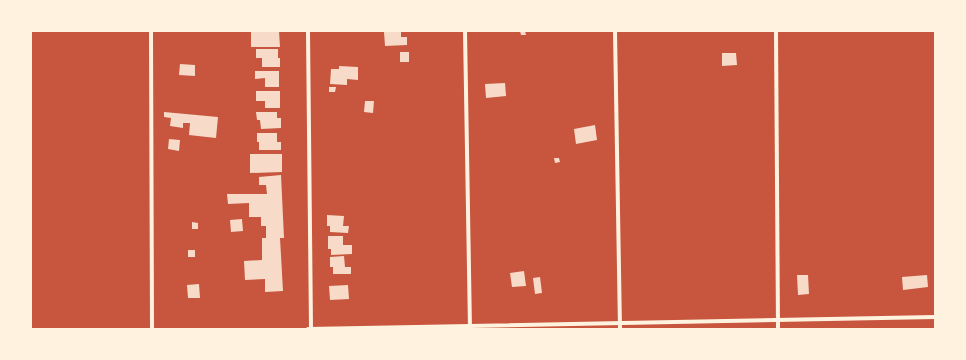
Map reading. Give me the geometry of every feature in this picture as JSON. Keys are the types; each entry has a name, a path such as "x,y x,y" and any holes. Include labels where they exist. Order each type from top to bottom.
{"street":[{"path":"151,31 152,329"},
{"path":"308,31 310,329 470,328 620,323 935,317"},
{"path":"465,31 470,328"},
{"path":"615,31 620,329"},
{"path":"776,31 778,329"}],"building":[{"path":"251,31 279,31 280,47 251,47"},
{"path":"401,31 401,37 407,37 407,45 385,46 384,32"},
{"path":"520,31 525,31 526,35 521,35"},
{"path":"256,49 278,49 280,67 262,67 262,58 256,58"},
{"path":"400,52 409,52 409,62 400,62"},
{"path":"722,53 736,53 737,65 722,66"},
{"path":"180,64 195,65 195,76 179,75"},
{"path":"339,66 358,67 358,80 347,79 347,85 330,84 331,69 339,69"},
{"path":"255,71 279,71 279,87 265,87 265,78 255,79"},
{"path":"505,83 506,96 486,98 485,84"},
{"path":"329,87 336,87 335,92 329,92"},
{"path":"256,91 280,91 280,108 265,108 265,101 256,101"},
{"path":"365,101 374,101 373,113 364,112"},
{"path":"164,112 218,117 216,138 189,135 190,123 183,123 183,128 170,126 171,118 164,117"},
{"path":"256,112 277,112 277,118 281,118 281,128 261,129 260,120 257,120"},
{"path":"595,125 597,140 576,144 574,129"},
{"path":"257,133 277,133 277,142 281,142 281,150 259,150"},
{"path":"169,139 180,140 179,151 168,149"},
{"path":"250,154 282,154 282,172 250,173"},
{"path":"554,158 559,158 560,162 555,163"},
{"path":"281,175 284,238 280,238 283,291 265,292 265,279 245,280 244,261 262,260 262,238 266,238 266,226 261,226 261,217 249,217 249,203 228,204 227,194 267,194 266,185 259,185 259,177"},
{"path":"327,215 344,216 343,226 349,226 348,233 330,232 330,226 327,226"},
{"path":"242,219 243,231 231,232 230,220"},
{"path":"192,222 198,223 198,229 192,229"},
{"path":"328,236 343,236 343,245 352,245 352,254 331,255 331,249 328,249"},
{"path":"188,250 195,250 195,257 188,257"},
{"path":"344,256 345,267 351,267 351,274 333,274 333,267 330,267 330,257"},
{"path":"524,271 526,286 512,287 510,273"},
{"path":"797,275 808,275 809,294 798,295"},
{"path":"927,275 928,287 903,290 902,277"},
{"path":"540,277 542,293 535,294 533,278"},
{"path":"199,284 200,298 188,298 187,285"},
{"path":"348,285 349,299 330,300 329,286"}]}
